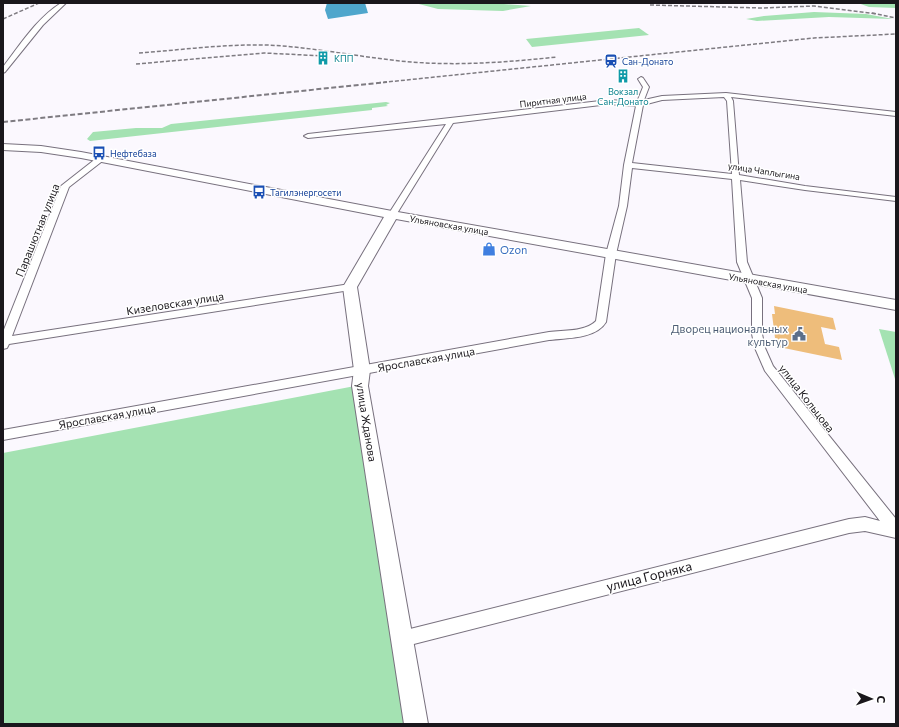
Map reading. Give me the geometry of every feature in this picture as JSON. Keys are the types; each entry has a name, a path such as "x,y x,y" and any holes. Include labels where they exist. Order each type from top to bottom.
{"main road":[{"name":"Ульяновская улица","path":"3,147 48,150 101,159 392,215 749,280 896,305"},
{"path":"350,287 392,215"},
{"name":"улица Жданова","path":"350,287 362,370 360,386 416,724"}],"street":[{"path":"3,71 46,19 57,7 64,3"},
{"name":"Ярославская улица","path":"3,435 549,336 587,331 598,327 601,322 611,254 623,206 628,165 640,104 646,87 642,79"},
{"name":"Пиритная улица","path":"308,136 451,122 609,102 640,104 662,98 706,95 726,95 896,114"},
{"name":"улица Кольцова","path":"726,95 730,101 742,262 757,298 757,334 760,348 769,368 896,530"},
{"path":"392,215 451,122"},
{"name":"Парашютная улица","path":"4,343 65,186 101,159"},
{"name":"улица Чаплыгина","path":"628,165 735,177 805,188 896,199"},
{"name":"Кизеловская улица","path":"4,343 350,287"},
{"name":"улица Горняка","path":"402,638 848,526 865,524 896,530"}],"green space":[{"path":"415,3 491,3 531,6 503,11 438,9"},
{"path":"858,3 896,3 896,8 869,7"},
{"path":"814,12 866,14 893,19 829,17 757,21 746,19"},
{"path":"639,28 649,35 532,47 526,39"},
{"path":"386,102 390,103 386,105 388,106 372,108 372,110 90,141 87,139 93,132 136,128 162,128 171,124"},
{"path":"879,329 896,332 896,382"},
{"path":"355,386 405,724 3,724 3,453"}],"water":[{"path":"327,3 365,3 368,13 328,19 325,10"}],"building":[{"name":"Дворец национальных культур","path":"774,306 833,318 836,330 821,327 825,344 839,347 842,360 779,347 778,339 775,338 772,314 775,314"}],"railway":[{"path":"3,19 39,3"},
{"path":"650,5 761,8 814,6 876,14"},
{"path":"872,13 876,14"},
{"path":"876,14 896,18"},
{"path":"377,83 814,38 896,34"},
{"path":"139,53 218,46 266,45 303,48 411,62 448,64 484,63 557,57"},
{"path":"136,64 264,53 325,56"},
{"path":"3,122 387,82"}],"place":[{"name":"КПП","path":"323,58"},
{"name":"Сан-Донато","path":"611,61"},
{"name":"Вокзал Сан-Донато","path":"623,76"},
{"name":"Нефтебаза","path":"99,153"},
{"name":"Тагилэнергосети","path":"259,192"},
{"name":"Ozon","path":"489,249"},
{"name":"Дворец национальных культур","path":"799,334"}]}
